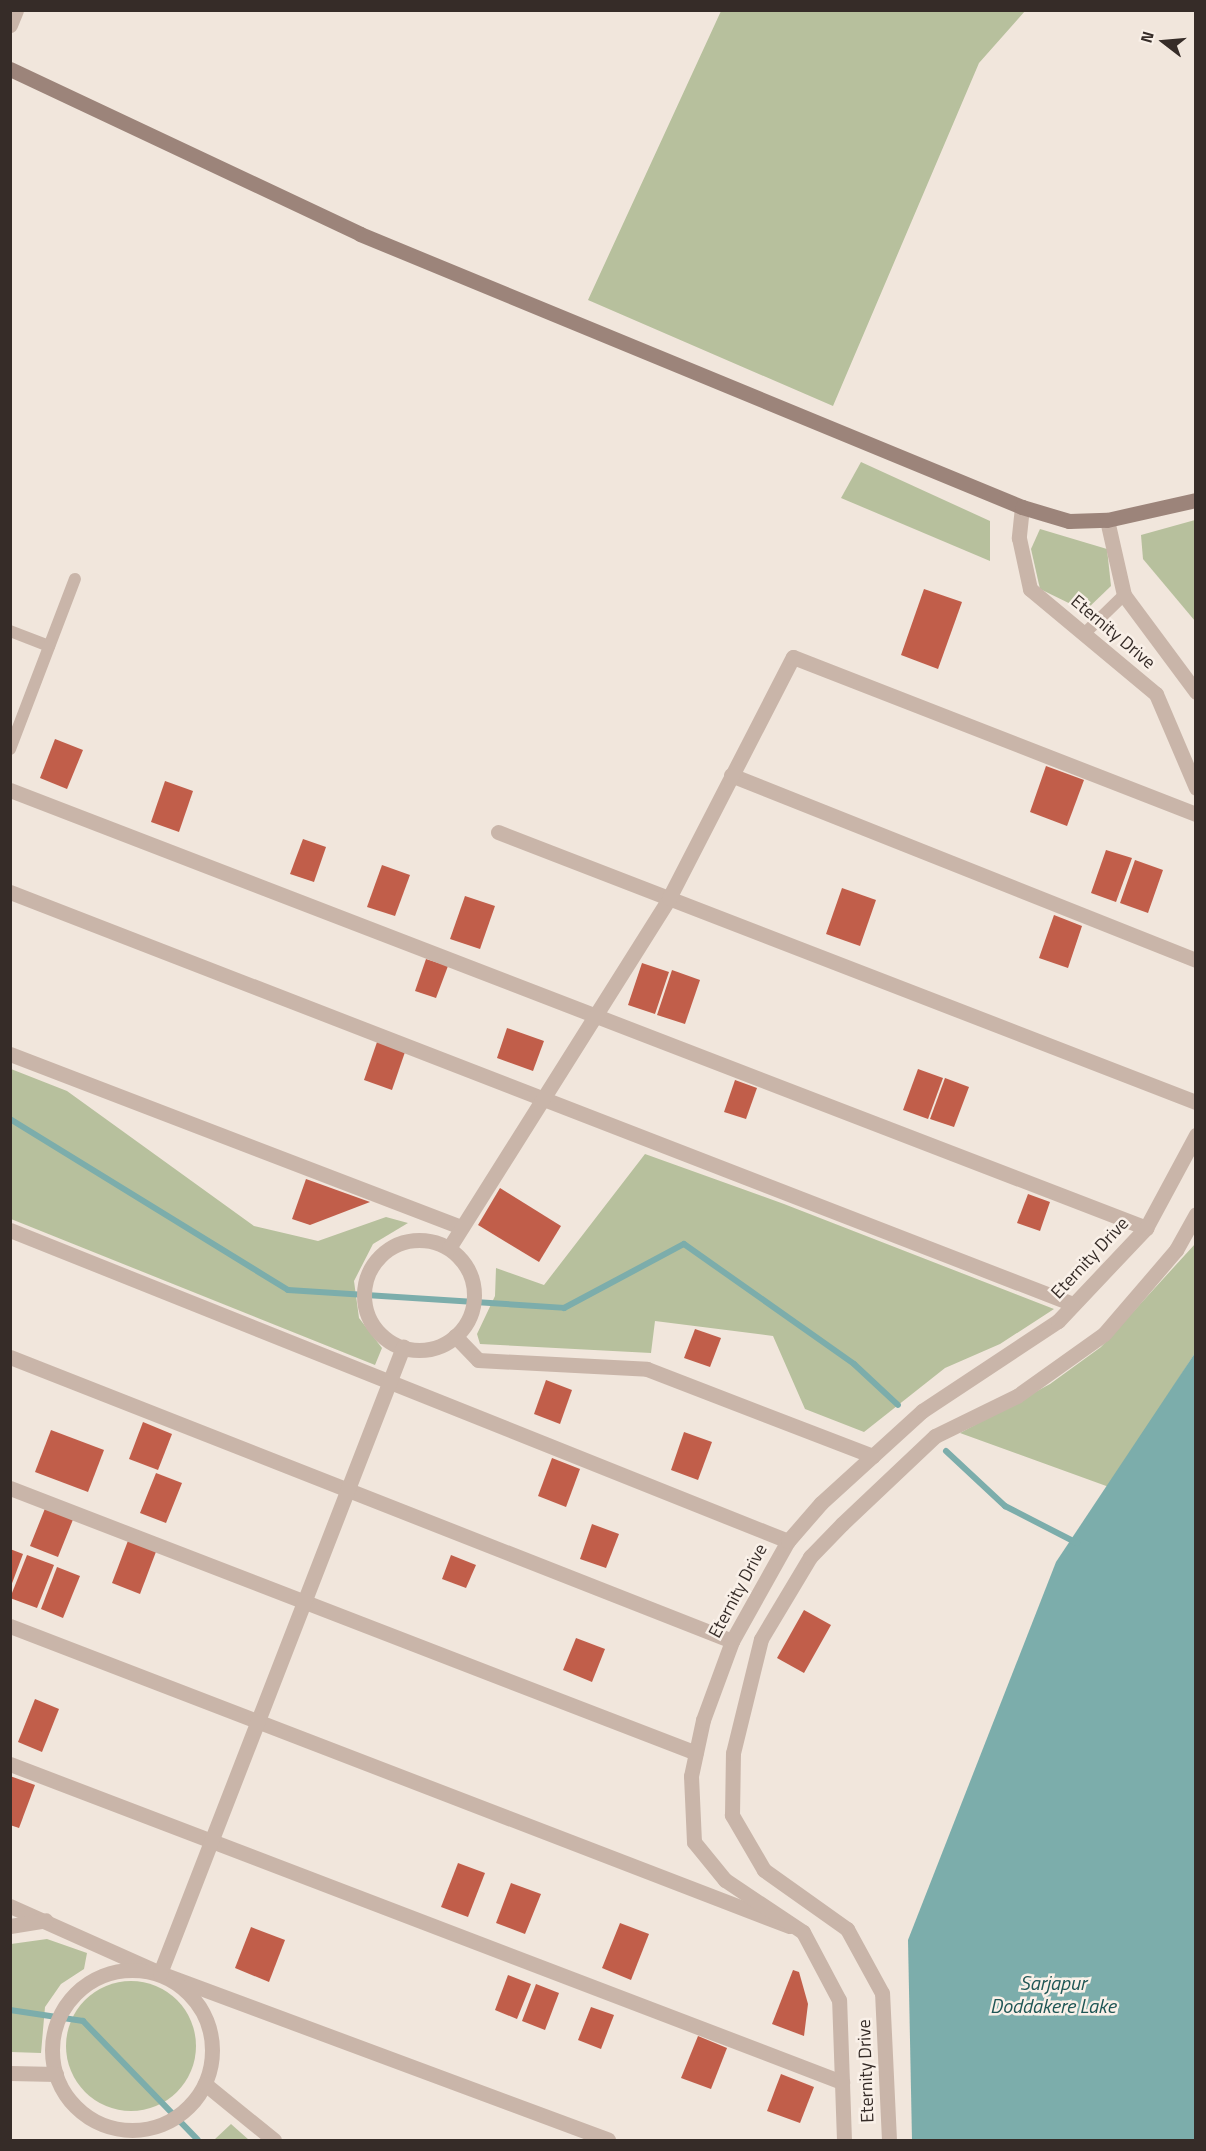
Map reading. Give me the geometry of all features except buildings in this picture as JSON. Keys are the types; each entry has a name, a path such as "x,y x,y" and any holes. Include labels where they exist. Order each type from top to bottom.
{"main road":[{"path":"10,69 360,234 1022,507 1069,521 1107,520 1196,500"}],"street":[{"path":"10,25 16,10"},
{"name":"Eternity Drive","path":"1022,507 1018,538 1030,590 1086,632 1156,694 1196,788"},
{"name":"Eternity Drive","path":"1107,520 1124,595 1196,692"},
{"path":"449,1248 546,1098 669,898 793,657 1196,814"},
{"path":"731,775 1196,960"},
{"path":"10,790 1146,1228"},
{"path":"498,832 1196,1102"},
{"path":"10,892 1074,1304"},
{"path":"10,1054 461,1227"},
{"name":"Eternity Drive","path":"844,2140 839,2000 803,1932 725,1880 694,1842 696,1753 732,1641 788,1541 873,1456 922,1411 1058,1321 1146,1228 1196,1136"},
{"name":"Eternity Drive","path":"888,2140 882,1993 847,1929 764,1870 732,1815 732,1753 761,1639 810,1557 843,1524 935,1436 1017,1396 1104,1334 1176,1250 1196,1214"},
{"path":"10,1230 788,1541"},
{"path":"409,1240 449,1248 464,1264 473,1285 472,1308 455,1336 435,1347 403,1347 386,1340 370,1320 364,1295 370,1270 386,1251 409,1240"},
{"path":"455,1336 478,1360 647,1369 873,1456"},
{"path":"160,1973 209,1841 260,1723 403,1347"},
{"path":"10,1357 732,1641"},
{"path":"10,1488 696,1753"},
{"path":"10,1626 803,1932"},
{"path":"10,1764 842,2082"},
{"path":"10,1906 47,1920 160,1973 608,2140"},
{"path":"10,1926 47,1920"},
{"path":"122,1971 160,1973 186,1990 205,2015 212,2046 205,2084 172,2120 117,2135 77,2109 56,2074 52,2052 64,2007 86,1984 122,1971"},
{"path":"10,2073 56,2074"},
{"path":"205,2084 274,2140"}],"lane":[{"path":"10,749 75,579"},
{"path":"1086,632 1124,595"},
{"path":"10,631 49,646"}],"green space":[{"path":"721,11 1025,11 979,63 833,406 588,300"},
{"path":"861,462 990,521 990,561 841,498"},
{"path":"1196,520 1195,621 1143,559 1141,535"},
{"path":"1040,529 1107,549 1111,586 1085,611 1040,589 1031,549"},
{"path":"11,1069 67,1091 254,1226 318,1241 386,1217 408,1223 373,1244 354,1281 359,1318 382,1348 375,1365 11,1219"},
{"path":"645,1154 784,1204 1054,1309 1000,1344 945,1368 864,1432 805,1409 773,1336 655,1321 651,1353 480,1344 477,1334 495,1296 496,1268 544,1285"},
{"path":"1195,1244 1195,1353 1109,1487 960,1433 1050,1384 1101,1347"},
{"path":"47,1939 87,1953 84,1969 61,1984 45,2007 41,2053 11,2052 11,1944"},
{"path":"131,1981 156,1986 177,2000 191,2021 196,2046 191,2071 177,2092 156,2106 131,2111 106,2106 85,2092 71,2071 66,2046 71,2021 85,2000 106,1986"},
{"path":"231,2124 249,2140 214,2140"}],"water":[{"name":"Sarjapur Doddakere Lake","path":"1195,1353 1195,2140 912,2140 908,1940 1056,1562"}],"waterway":[{"path":"10,1119 288,1290 564,1308 684,1244 854,1364 898,1405"},
{"path":"946,1451 1005,1506 1077,1543"},
{"path":"10,2010 83,2021 198,2140"}]}
